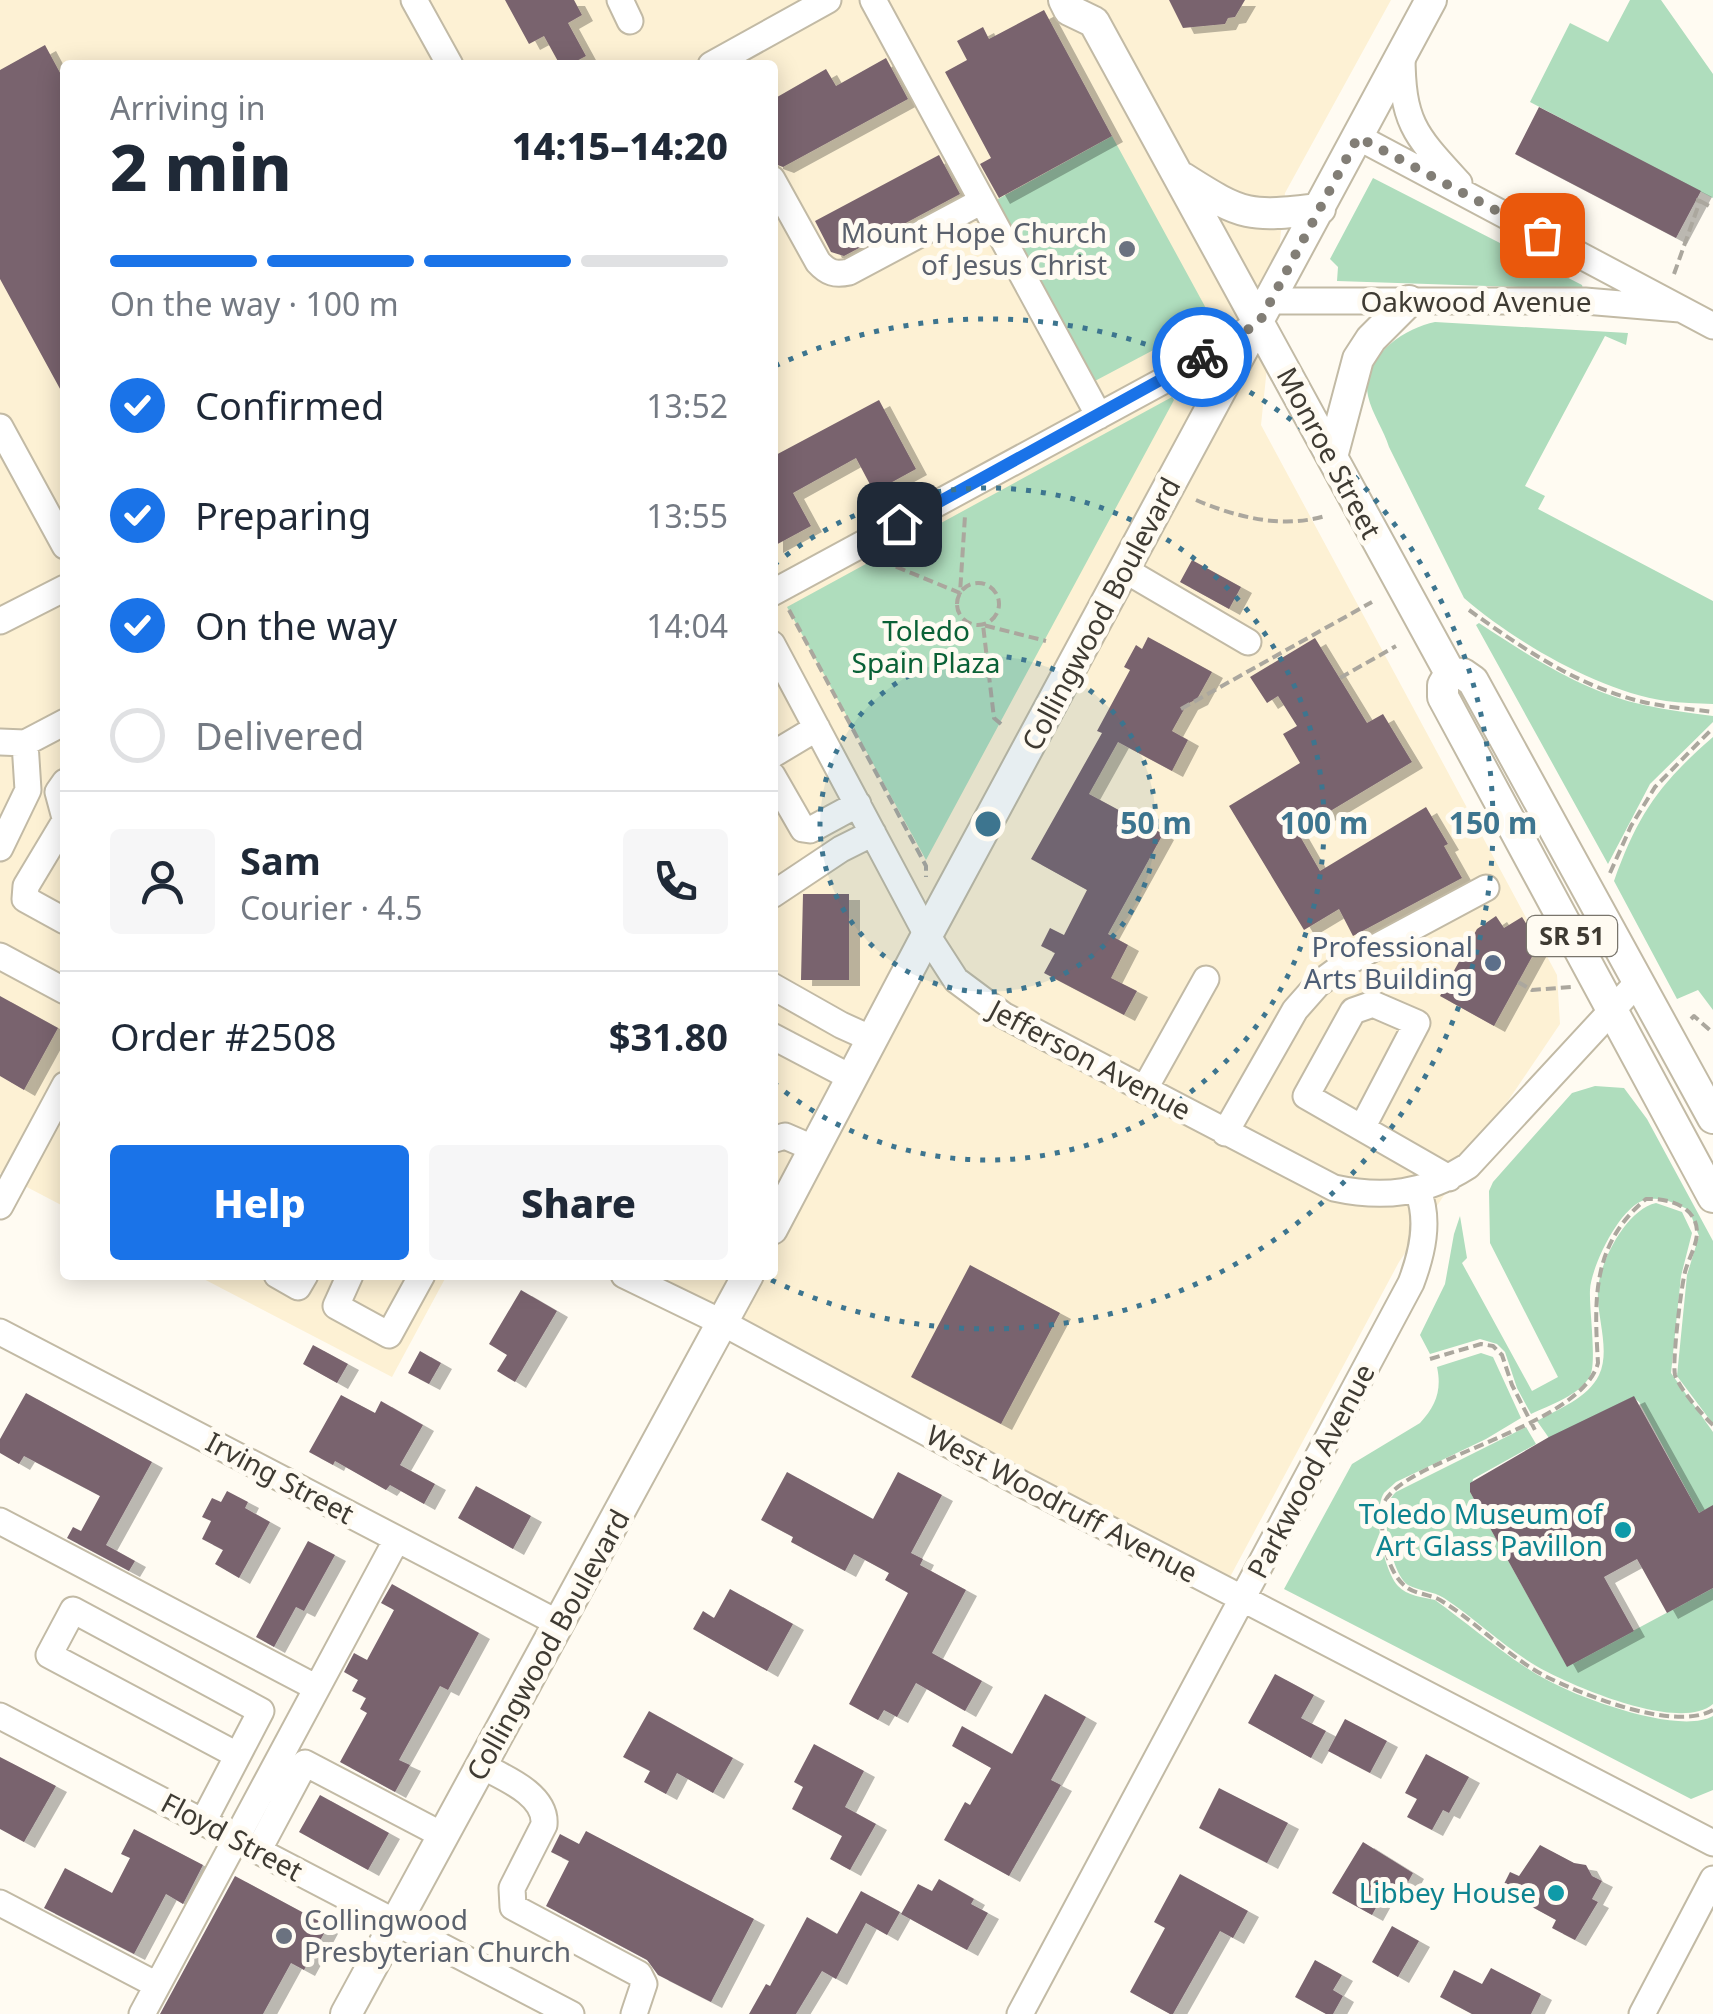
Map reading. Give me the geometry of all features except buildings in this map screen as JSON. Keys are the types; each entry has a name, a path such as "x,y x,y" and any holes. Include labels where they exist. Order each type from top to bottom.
{"main road":[{"name":"Monroe Street","path":"1064,0 1070,10 1096,11 1179,176 1265,312 1332,457 1450,673"},
{"name":"Collingwood Boulevard","path":"778,1218 1431,0"},
{"path":"1179,176 1235,209 1256,215 1320,209"},
{"path":"1332,457 1358,360 1372,339 1409,301"},
{"name":"Monroe Street","path":"1450,673 1474,680 1713,1118"},
{"name":"Monroe Street","path":"1450,673 1443,685 1443,697 1713,1197"},
{"name":"Collingwood Boulevard","path":"346,2014 745,1280"}],"street":[{"path":"414,0 447,60"},
{"path":"719,60 828,0"},
{"path":"872,0 1099,416"},
{"name":"Oakwood Avenue","path":"1402,54 1404,92 1414,130 1472,198"},
{"name":"Oakwood Avenue","path":"1358,137 1713,326"},
{"path":"778,190 818,262 826,271 838,275 982,201"},
{"name":"Oakwood Avenue","path":"1265,312 1409,301 1585,301 1680,309"},
{"path":"779,598 1099,416 1265,312"},
{"path":"4,442 60,537"},
{"path":"1125,570 1248,642"},
{"path":"0,621 60,591"},
{"name":"Jefferson Avenue","path":"778,655 927,935 956,980 982,1002 1334,1188 1386,1195 1418,1190"},
{"path":"0,848 28,790 12,742 60,724"},
{"path":"778,751 817,728"},
{"path":"778,786 804,829 810,830 858,804"},
{"path":"60,828 26,886 25,898 60,918"},
{"path":"778,891 873,833"},
{"path":"1225,1133 1295,1010 1318,984 1348,962 1486,888"},
{"path":"0,956 60,988"},
{"path":"1144,1090 1206,979"},
{"path":"1418,1190 1449,1178 1485,1150 1639,981"},
{"path":"778,989 872,1039"},
{"path":"1362,1128 1417,1024 1373,1004 1352,1011 1306,1096 1449,1178"},
{"path":"778,1039 852,1078"},
{"path":"0,1206 60,1094"},
{"path":"778,1138 786,1136 815,1149"},
{"name":"Parkwood Avenue","path":"1020,2014 1411,1284 1423,1238 1424,1207 1418,1190"},
{"path":"348,1280 336,1306 389,1334 419,1280"},
{"name":"West Woodruff Avenue","path":"634,1280 1713,1844"},
{"name":"Irving Street","path":"0,1332 560,1624"},
{"path":"0,1521 317,1688"},
{"path":"142,2014 247,1845 294,1757 317,1688 397,1539"},
{"path":"202,1822 261,1711 73,1610 49,1655 237,1755"},
{"name":"Floyd Street","path":"0,1716 571,2014"},
{"path":"294,1757 444,1836"},
{"path":"482,1766 540,1803 545,1814 544,1825 512,1888 513,1907 639,1974 644,1984 634,2014"},
{"path":"1642,2014 1713,1879"},
{"path":"0,1903 157,1985"}],"path":[{"path":"1674,274 1698,200 1713,208"},
{"path":"1196,500 1249,518 1310,521 1325,516"},
{"path":"966,510 958,614 969,624 1046,641"},
{"path":"876,558 960,593"},
{"path":"960,593 977,583 995,592 998,611 983,625"},
{"path":"779,598 926,866"},
{"path":"1181,709 1372,602"},
{"path":"1468,610 1540,659 1602,688 1643,702 1713,712"},
{"path":"983,625 994,718 1001,724"},
{"path":"1340,678 1396,646"},
{"path":"1610,874 1654,787 1713,728"},
{"path":"1518,982 1532,990 1572,987"},
{"path":"1684,1026 1694,1016 1713,1033"},
{"path":"1713,1425 1675,1374 1684,1274 1697,1233 1689,1211 1670,1200 1646,1200 1628,1215 1598,1272 1595,1376 1582,1391 1530,1421 1396,1486 1383,1504 1388,1557 1404,1586 1437,1598 1544,1675 1649,1713 1702,1716 1713,1710"},
{"path":"1430,1359 1481,1344 1493,1346 1502,1355 1537,1434"}],"shaded area":[{"path":"0,0 1391,0 1285,193 1261,425 1557,975 1560,1024 1399,1262 1230,1577 661,1280 778,1280 778,60 60,60 60,1204 0,1173"},
{"path":"206,1280 444,1280 392,1377"}],"green space":[{"path":"1630,0 1661,0 1713,74 1713,198 1530,102 1570,23 1608,42"},
{"path":"1112,136 1208,312 1195,328 1093,382 991,203"},
{"path":"1373,178 1582,285 1583,289 1337,281 1338,267 1330,259"},
{"path":"1435,322 1628,333 1626,345 1605,336 1525,486 1545,496 1538,509 1713,601 1713,704 1640,696 1586,676 1532,647 1464,598 1368,396 1371,369 1387,347 1410,331"},
{"name":"Toledo Spain Plaza","path":"1172,397 1174,400 926,860 787,607"},
{"path":"1479,623 1538,660 1599,691 1644,705 1713,716 1713,722 1650,784 1608,864 1476,625"},
{"path":"1713,737 1713,1010 1698,990 1677,999 1614,881 1652,802"},
{"path":"1595,1086 1624,1088 1647,1119 1713,1241 1713,1424 1677,1376 1687,1275 1699,1236 1689,1210 1667,1201 1651,1199 1636,1205 1608,1239 1590,1290 1592,1369 1585,1383 1564,1399 1531,1414 1505,1352 1497,1344 1480,1339 1430,1354 1420,1335 1445,1284 1460,1216 1467,1258 1462,1263 1532,1391 1558,1377 1490,1243 1489,1191 1572,1093"},
{"path":"1656,1203 1682,1212 1692,1233 1681,1276 1671,1373 1713,1432 1713,1506 1699,1513 1633,1397 1549,1438 1537,1421 1580,1396 1599,1375 1604,1355 1598,1289 1604,1265 1625,1225 1645,1207"},
{"path":"1481,1353 1493,1357 1521,1418 1396,1482 1384,1493 1379,1526 1393,1578 1402,1589 1435,1600 1520,1664 1564,1688 1655,1718 1698,1721 1713,1716 1713,1790 1691,1799 1284,1589 1352,1464 1420,1423 1436,1397 1437,1367"},
{"path":"1526,1427 1536,1444 1473,1479 1470,1492 1564,1661 1573,1663 1713,1588 1713,1704 1697,1712 1652,1710 1575,1685 1526,1659 1444,1598 1412,1587 1402,1579 1388,1535 1386,1513 1392,1496"}],"way so far":[{"path":"1202,357 1259,323 1358,137 1542,235"}],"place":[{"name":"Mount Hope Church of Jesus Christ","path":"1127,249"},
{"name":"Professional Arts Building","path":"1493,963"},
{"name":"Toledo Museum of Art Glass Pavillon","path":"1623,1530"},
{"name":"Libbey House","path":"1556,1893"},
{"name":"Collingwood Presbyterian Church","path":"284,1936"}],"route":[{"path":"899,524 1202,357"}]}
